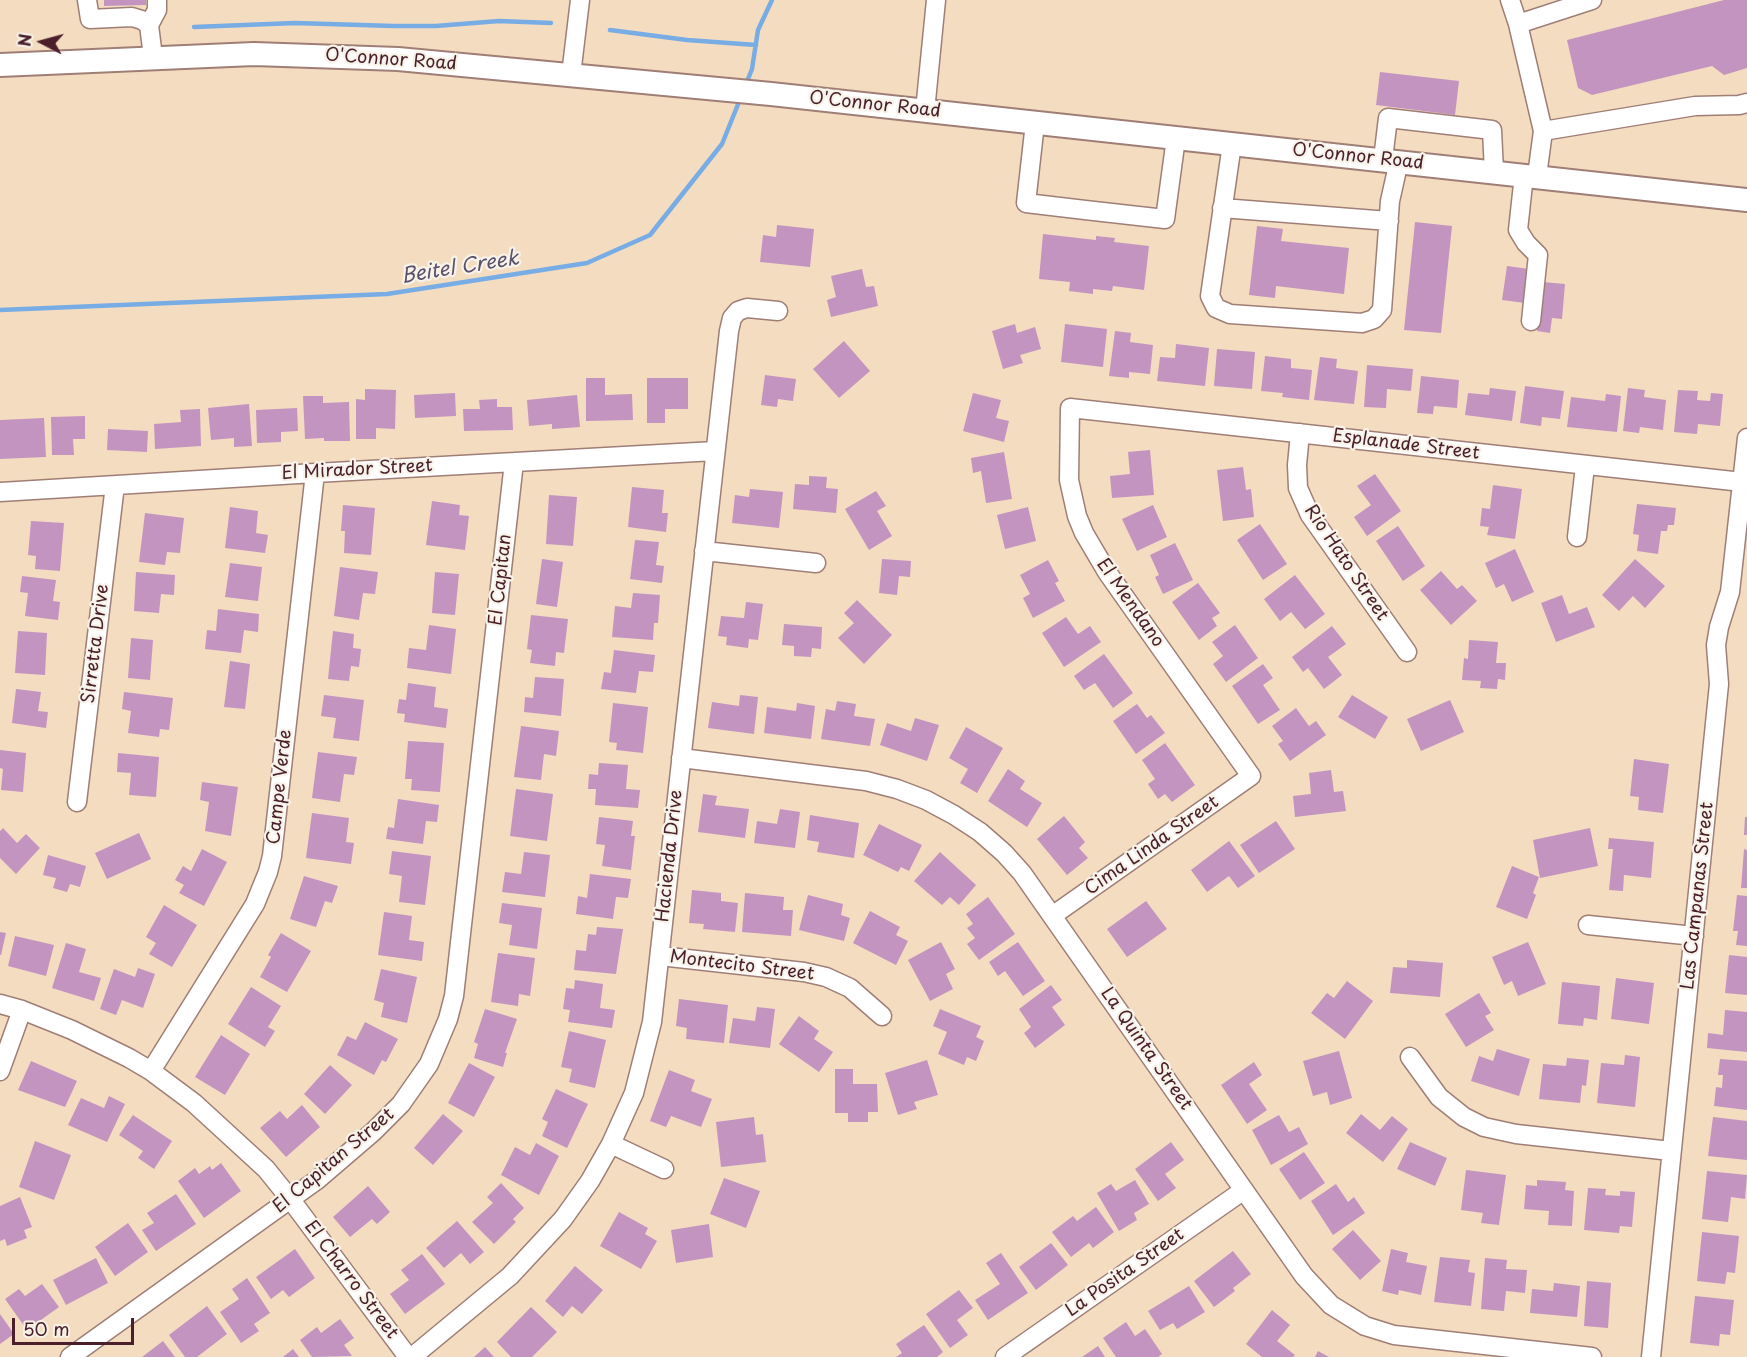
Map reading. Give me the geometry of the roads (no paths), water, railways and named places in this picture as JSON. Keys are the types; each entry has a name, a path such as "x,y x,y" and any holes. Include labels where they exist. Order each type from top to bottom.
{"main road":[{"name":"O'Connor Road","path":"0,65 254,54 398,59 771,94 1747,200"}],"street":[{"path":"87,0 90,19 132,17 149,25"},
{"path":"153,57 149,25 157,10 157,0"},
{"path":"571,75 580,0"},
{"path":"925,111 936,0"},
{"path":"1510,0 1518,24 1543,131 1518,230 1526,243 1538,255 1531,321"},
{"path":"1518,24 1592,0"},
{"path":"1543,131 1695,106 1727,106 1747,103"},
{"path":"1232,144 1210,296 1216,308 1230,314 1362,323 1374,320 1382,310 1389,221 1391,160 1388,118 1492,130 1494,172"},
{"path":"1035,123 1026,203 1166,219 1176,138"},
{"path":"1222,208 1389,221"},
{"name":"Hacienda Drive","path":"410,1357 510,1276 563,1219 590,1181 611,1144 634,1094 644,1062 652,1022 715,451 732,318 738,311 747,308 778,311"},
{"name":"Esplanade Street","path":"1070,408 1742,482"},
{"name":"El Mendano","path":"1070,408 1069,480 1077,516 1084,533 1107,572 1251,776"},
{"name":"Rio Hato Street","path":"1300,433 1297,465 1298,488 1310,515 1407,652"},
{"name":"Las Campanas Street","path":"1651,1357 1719,684 1716,645 1730,592 1747,438"},
{"name":"El Mirador Street","path":"0,492 715,451"},
{"name":"El Capitan","path":"488,698 514,462"},
{"path":"1577,537 1585,466"},
{"name":"Campe Verde","path":"151,1071 255,904 268,872 272,856 315,473"},
{"name":"Sirretta Drive","path":"76,802 114,485"},
{"path":"704,551 816,563"},
{"name":"El Capitan Street","path":"70,1357 291,1200 373,1132 401,1104 421,1078 440,1042 455,987 488,698"},
{"name":"La Quinta Street","path":"681,758 866,781 926,800 980,832 1022,873 1304,1276 1331,1305 1365,1326 1409,1338 1592,1357"},
{"name":"Cima Linda Street","path":"1052,916 1251,776"},
{"path":"1588,925 1694,936"},
{"name":"Montecito Street","path":"660,956 804,972 826,977 850,988 882,1016"},
{"name":"El Charro Street","path":"0,1004 72,1030 151,1071 226,1130 266,1169 410,1357"},
{"path":"0,1071 21,1010"},
{"path":"1410,1057 1438,1097 1464,1118 1484,1127 1516,1134 1671,1151"},
{"path":"611,1144 664,1168"},
{"name":"La Posita Street","path":"1005,1357 1244,1190"}],"waterway":[{"name":"Beitel Creek","path":"746,84 752,69 758,30 772,0"},
{"path":"194,27 295,23 394,26 436,26 499,21 551,23"},
{"path":"610,30 687,40 756,45"},
{"name":"Beitel Creek","path":"0,310 387,294 587,263 650,235 722,144 741,97"}]}
